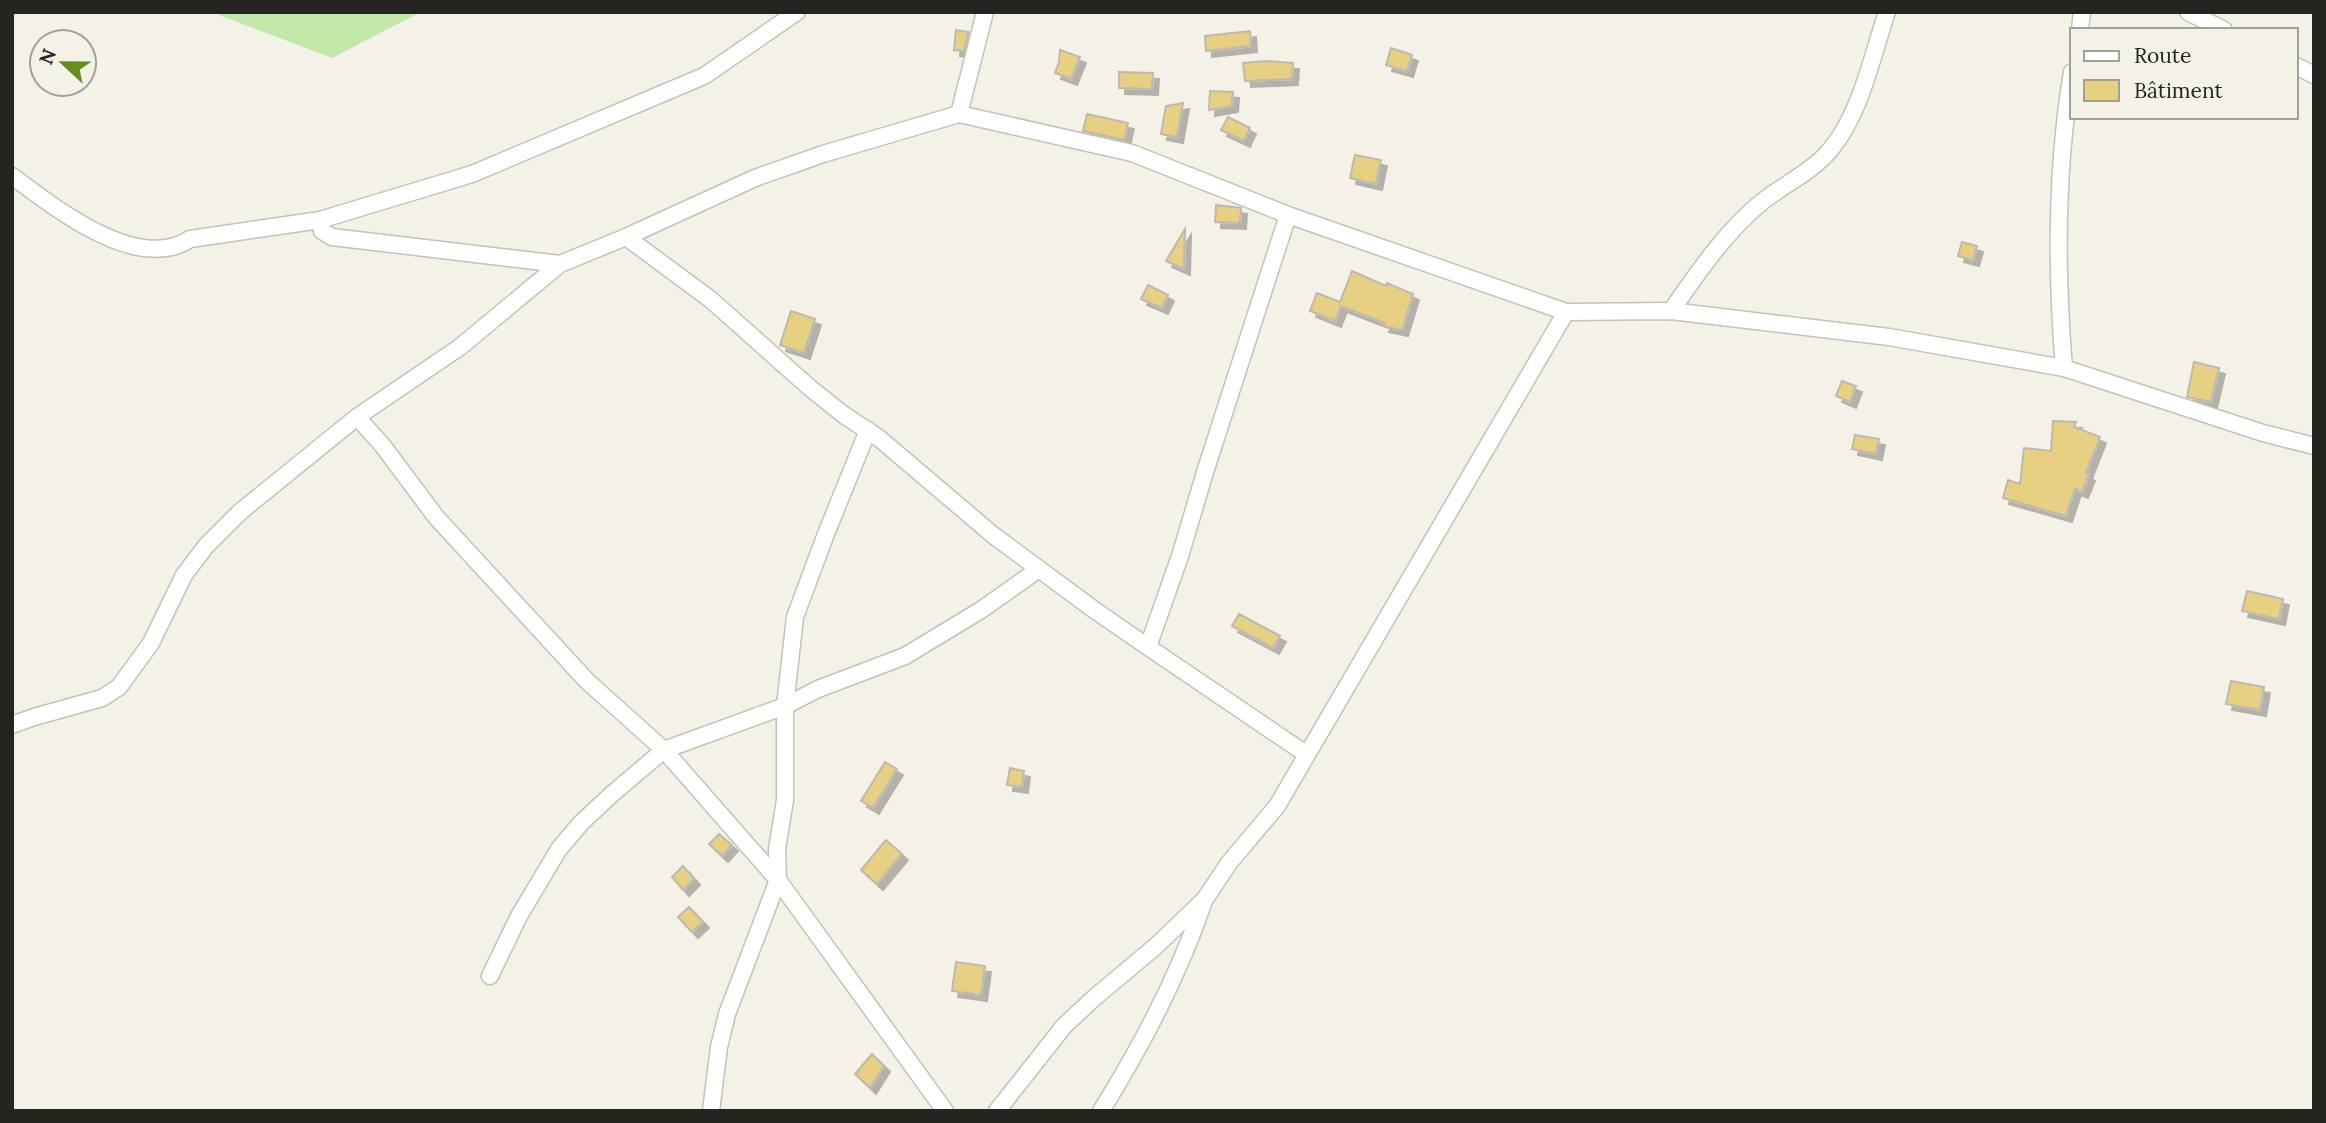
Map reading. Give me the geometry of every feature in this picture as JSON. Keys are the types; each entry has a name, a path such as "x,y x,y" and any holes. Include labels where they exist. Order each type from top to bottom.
{"street":[{"path":"12,176 90,231 144,248 178,247 190,239 320,220 472,174 704,76 797,12"},
{"path":"959,114 985,12"},
{"path":"1671,311 1719,244 1763,202 1804,173 1830,150 1852,119 1887,12"},
{"path":"2188,12 2220,28"},
{"path":"2298,67 2314,75"},
{"path":"2064,368 2060,222 2064,119 2070,84"},
{"path":"12,725 102,698 119,687 151,643 184,575 206,546 240,512 358,417 460,346 560,264 755,178 833,151 959,114 1132,153 1288,215 1566,312 1671,311 1889,337 2064,368 2263,433 2314,446"},
{"path":"1148,647 1180,556 1288,215"},
{"path":"320,220 322,231 332,237 560,264"},
{"path":"626,237 710,299 810,388 868,430 980,525 1148,647 1306,754"},
{"path":"997,1111 1064,1026 1156,946 1205,899 1229,863 1277,806 1566,312"},
{"path":"358,417 446,527 587,681 664,750 778,880 945,1111"},
{"path":"711,1111 719,1047 727,1014 778,880 777,849 785,800 785,706 795,617 868,430"},
{"path":"490,976 519,916 559,849 604,801 664,750 785,706 818,689 905,656 981,610 1039,569"},
{"path":"1101,1111 1160,1002 1194,932 1205,899"}],"green space":[{"path":"211,12 421,12 332,58"}],"building":[{"path":"956,30 969,32 964,51 954,50"},
{"path":"1250,31 1251,46 1206,51 1205,36"},
{"path":"1391,48 1412,55 1407,71 1386,65"},
{"path":"1060,50 1080,57 1071,79 1055,73"},
{"path":"1243,63 1293,63 1292,79 1245,81"},
{"path":"1119,72 1153,73 1152,89 1119,88"},
{"path":"1210,91 1233,92 1232,106 1209,110"},
{"path":"1183,103 1177,137 1161,134 1166,106"},
{"path":"1087,114 1128,123 1124,140 1083,131"},
{"path":"1228,117 1250,128 1244,141 1221,130"},
{"path":"1355,155 1381,160 1376,184 1350,178"},
{"path":"1216,205 1241,208 1240,223 1215,222"},
{"path":"1185,229 1184,269 1166,261"},
{"path":"1962,242 1977,246 1973,260 1958,256"},
{"path":"1352,271 1413,294 1402,330 1383,326 1385,323 1341,306 1335,321 1310,311 1317,293 1340,302"},
{"path":"1148,285 1168,295 1162,308 1141,299"},
{"path":"791,311 815,319 804,353 780,345"},
{"path":"2194,362 2219,368 2211,402 2187,397"},
{"path":"1842,381 1856,386 1850,402 1836,396"},
{"path":"2053,421 2076,422 2074,427 2100,437 2086,473 2089,475 2082,492 2075,489 2066,516 2003,498 2008,480 2020,484 2024,448 2051,451"},
{"path":"1855,435 1879,439 1876,454 1852,449"},
{"path":"2247,591 2283,599 2279,619 2242,611"},
{"path":"1239,614 1280,636 1273,648 1232,626"},
{"path":"2231,681 2264,687 2260,710 2226,704"},
{"path":"885,762 897,769 873,808 861,801"},
{"path":"1010,768 1024,771 1022,787 1007,785"},
{"path":"719,834 732,845 722,856 709,844"},
{"path":"886,840 902,854 877,884 861,870"},
{"path":"683,866 694,879 683,890 672,877"},
{"path":"689,907 703,922 692,932 678,917"},
{"path":"956,962 985,966 981,995 952,991"},
{"path":"872,1054 884,1066 870,1088 855,1074"}]}
